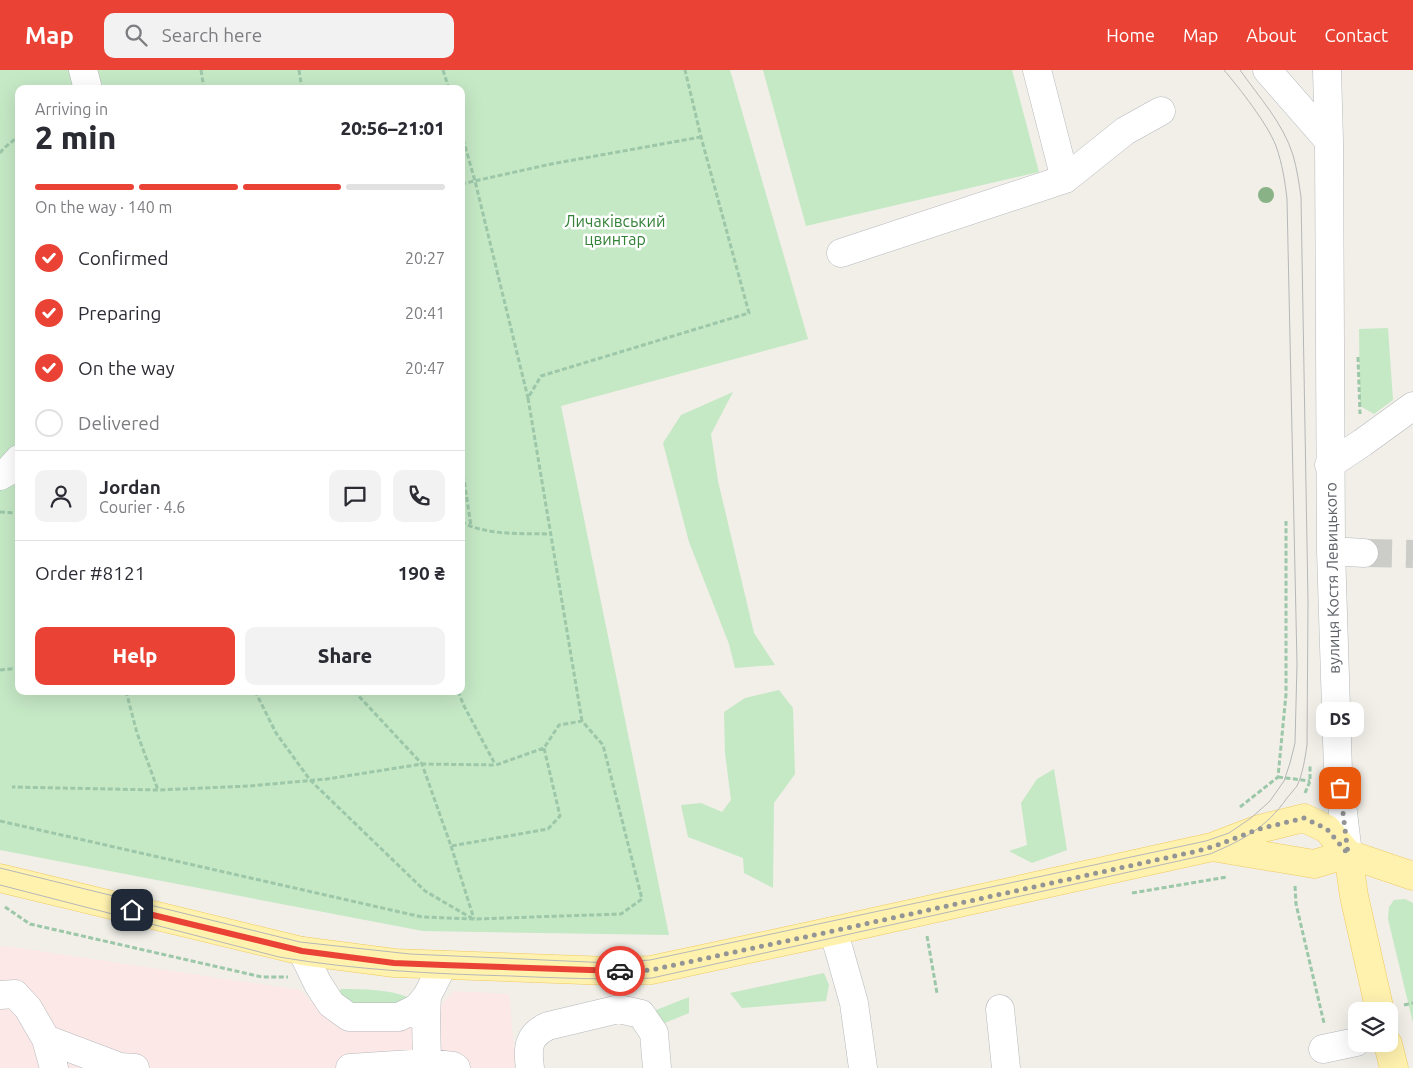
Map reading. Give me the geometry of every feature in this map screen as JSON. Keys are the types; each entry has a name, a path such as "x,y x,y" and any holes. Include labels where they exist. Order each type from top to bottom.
{"main road":[{"path":"0,878 302,951 394,963 610,971 651,970 833,931 1212,847 1259,829 1304,818 1327,829 1348,854 1413,876"},
{"path":"1212,847 1314,864 1348,854"},
{"name":"вулиця Костя Левицького","path":"1348,854 1354,896 1389,1002"},
{"path":"1390,1052 1394,1068"}],"street":[{"path":"83,70 87,85"},
{"path":"1037,70 1065,179"},
{"path":"1266,70 1329,140"},
{"name":"вулиця Костя Левицького","path":"1327,70 1329,140 1330,551 1338,771 1348,854"},
{"path":"841,253 1065,179 1125,131 1161,111"},
{"path":"1330,465 1413,406"},
{"path":"0,476 15,464"},
{"path":"1330,551 1364,553"},
{"path":"833,931 854,1003 863,1068"},
{"path":"302,951 318,984 331,1004 349,1017 399,1017 417,1008 427,996 443,965"},
{"path":"0,995 15,994 28,1008 46,1039 54,1068"},
{"path":"427,996 427,1063"},
{"path":"530,1068 528,1048 535,1034 541,1029 619,1009 641,1014 654,1033 657,1068"},
{"path":"1000,1009 1006,1068"},
{"path":"46,1039 125,1068"},
{"path":"1324,1039 1348,1041"},
{"path":"350,1068 427,1063 456,1068"}],"path":[{"path":"201,70 203,85"},
{"path":"299,70 301,85"},
{"path":"444,70 448,85"},
{"path":"528,398 541,376 749,314 701,137 685,70"},
{"path":"465,183 551,164 701,137"},
{"path":"0,153 15,140"},
{"path":"0,821 422,917 474,919 621,914 642,899 603,745 582,721 528,398 465,146"},
{"path":"465,486 471,526"},
{"path":"0,512 15,513"},
{"path":"1234,813 1278,777 1286,694 1286,521"},
{"path":"465,524 500,533 550,534"},
{"path":"0,670 15,668"},
{"path":"127,695 137,733 158,790"},
{"path":"257,695 276,733 310,780 425,891 474,919"},
{"path":"358,695 422,764 474,919"},
{"path":"460,695 496,765"},
{"path":"12,787 158,790 250,786 310,780 422,764 496,765 544,748 559,726 582,721"},
{"path":"451,846 548,828 560,816 544,748"},
{"path":"1278,777 1310,781"},
{"path":"1294,879 1296,904 1324,1039"},
{"path":"0,904 30,924 262,977 315,978"},
{"path":"926,933 937,993"},
{"path":"1398,1006 1413,1003"}],"shaded area":[{"path":"6,946 300,990 337,1027 415,1026 436,1010 454,991 509,994 516,1068 0,1068 0,947"}],"green space":[{"name":"Личаківський цвинтар","path":"0,70 730,70 808,339 561,406 669,935 423,931 0,850"},
{"path":"763,70 1012,70 1039,172 806,226"},
{"path":"1388,328 1393,400 1374,414 1360,406 1359,329"},
{"path":"733,392 711,434 718,481 754,633 775,665 735,668 729,644 689,542 663,443 681,415"},
{"path":"779,690 793,708 795,774 774,803 773,888 744,873 743,858 688,837 681,805 701,803 722,812 731,800 725,753 724,712 745,698"},
{"path":"1054,769 1067,850 1032,863 1009,851 1027,845 1021,803 1037,779"},
{"path":"1405,899 1413,903 1413,1023 1388,919 1389,907 1394,900"},
{"path":"824,973 829,985 826,1001 742,1008 730,993"},
{"path":"341,989 385,991 410,998 407,1003 347,1005 338,994"},
{"path":"689,997 689,1013 660,1025 646,1014"}],"tunnel":[{"path":"1364,553 1413,554"}],"tram line":[{"path":"0,868 300,942 410,954 611,963 650,960 1206,841 1229,833 1251,818 1270,801 1284,781 1295,743 1297,664 1287,199 1280,159 1272,137 1253,106 1224,70"},
{"path":"0,885 279,957 395,971 617,979 652,978 1210,854 1233,844 1253,832 1271,817 1297,786 1302,771 1307,745 1308,602 1301,197 1296,166 1289,143 1270,111 1240,70"}],"way so far":[{"path":"620,971 651,970 1193,852 1212,847 1259,829 1304,818 1327,829 1348,854 1340,788"}],"place":[{"name":"DS","path":"1340,788"}],"route":[{"path":"132,910 302,951 394,963 620,971"}]}
